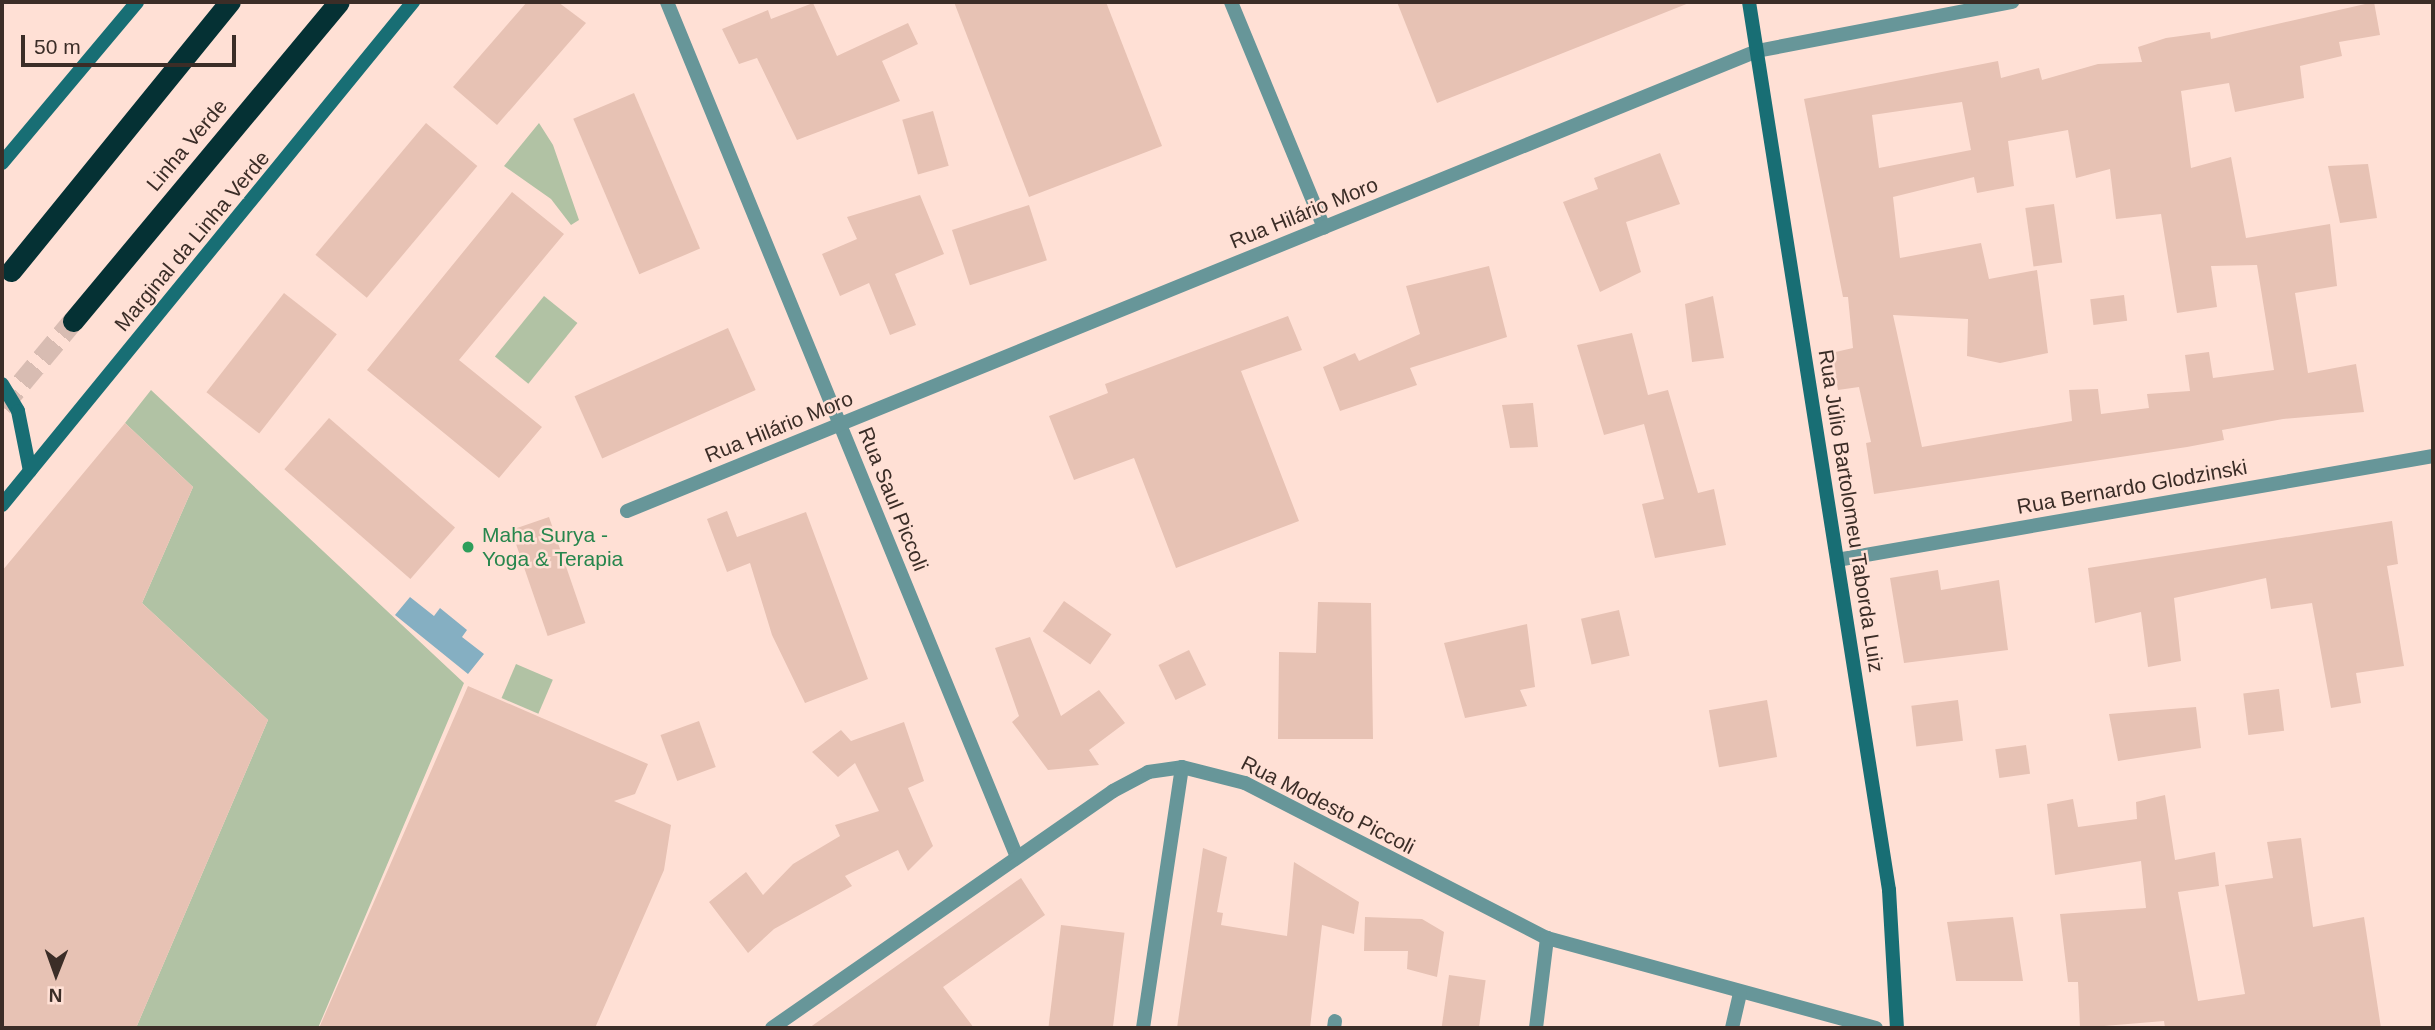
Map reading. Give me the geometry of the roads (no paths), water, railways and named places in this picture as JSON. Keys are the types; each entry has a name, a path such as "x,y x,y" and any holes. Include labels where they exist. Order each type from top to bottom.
{"highway":[{"path":"11,271 230,2"},
{"name":"Linha Verde","path":"73,321 340,2"}],"main road":[{"path":"2,163 137,2"},
{"name":"Marginal da Linha Verde","path":"2,505 413,2"},
{"name":"Rua Júlio Bartolomeu Taborda Luiz","path":"1749,2 1896,936 1897,1028"},
{"path":"2,384 18,411 30,471"}],"street":[{"name":"Rua Saul Piccoli","path":"667,2 1017,857"},
{"path":"1231,2 1324,228"},
{"name":"Rua Hilário Moro","path":"627,511 1758,51 2012,2"},
{"name":"Rua Bernardo Glodzinski","path":"1837,560 2433,456"},
{"path":"1143,1028 1182,767"},
{"name":"Rua Modesto Piccoli","path":"772,1028 1130,780 1182,767 1245,783 1547,938 1740,994 1876,1028"},
{"path":"1536,1028 1547,938"},
{"path":"1732,1028 1740,994"}],"water":[{"path":"410,597 434,616 440,608 467,630 462,637 484,654 468,674 395,615"}],"tunnel":[{"path":"2,406 73,321"}],"place":[{"name":"Maha Surya - Yoga & Terapia","path":"468,547"}]}
